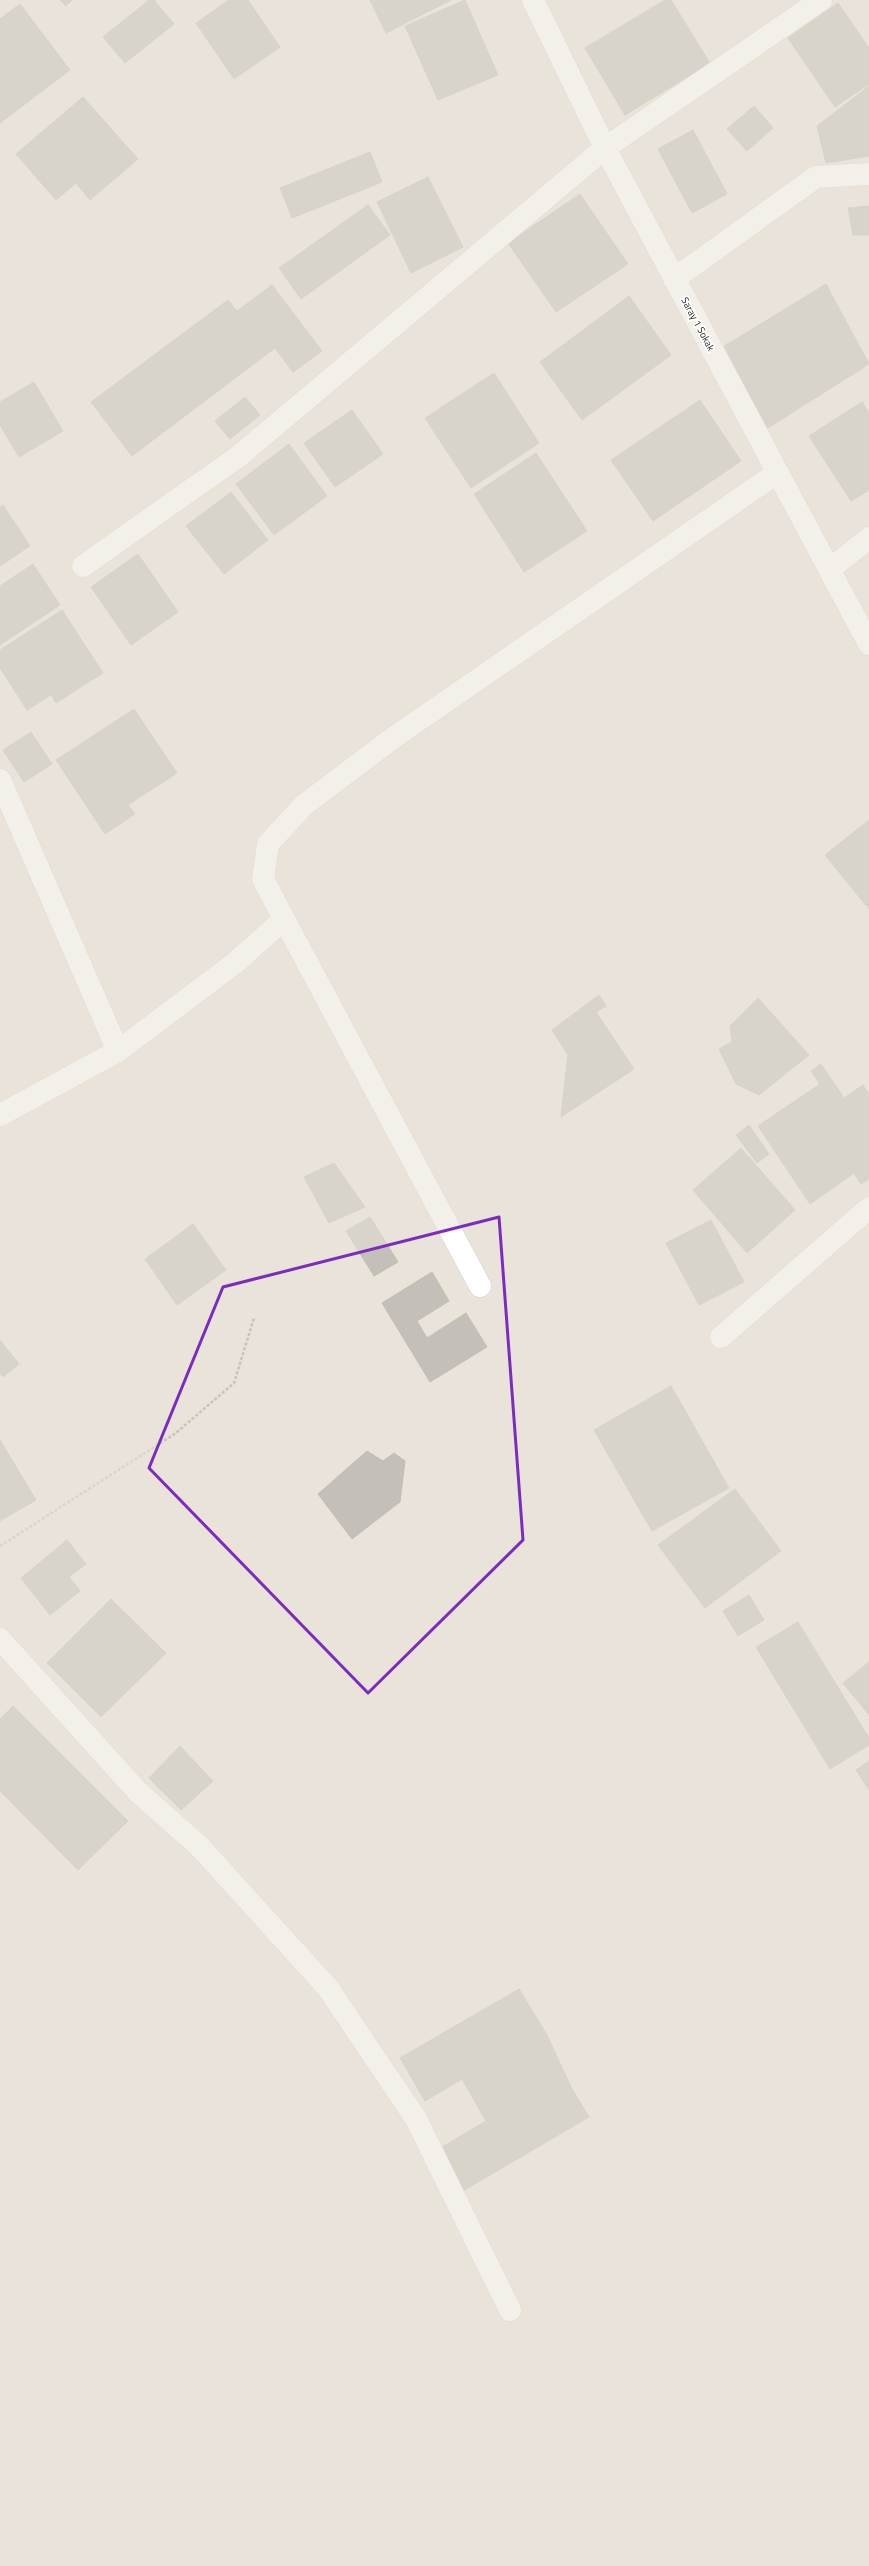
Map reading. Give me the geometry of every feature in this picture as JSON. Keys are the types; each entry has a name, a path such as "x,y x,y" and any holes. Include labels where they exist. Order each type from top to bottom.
{"street":[{"name":"Saray 1 Sokak","path":"533,0 605,148 869,644"},
{"path":"83,566 239,456 605,148 821,0"},
{"path":"674,279 816,177 869,174"},
{"path":"480,1286 263,879 268,844 304,805 393,738 777,472"},
{"path":"830,569 869,538"},
{"path":"0,780 118,1051"},
{"path":"0,1115 118,1051 235,963 284,919"},
{"path":"721,1337 869,1208"},
{"path":"0,1640 138,1792 199,1846 328,1988 416,2119 510,2310"}],"path":[{"path":"0,1546 176,1433 234,1383 254,1318"}],"highlighted area":[{"path":"499,1217 523,1540 368,1693 149,1468 223,1287"}],"building":[{"path":"60,0 72,0 66,6"},
{"path":"149,0 154,0 174,24 125,63 103,37"},
{"path":"229,0 248,0 280,47 234,79 196,23"},
{"path":"370,0 451,0 386,33"},
{"path":"465,0 498,75 438,100 405,26"},
{"path":"665,0 671,0 710,63 625,115 585,48"},
{"path":"838,3 869,48 869,84 835,107 788,38"},
{"path":"20,4 70,70 0,123 0,19"},
{"path":"869,86 869,156 826,163 817,126"},
{"path":"83,97 138,159 90,200 76,183 56,200 16,154"},
{"path":"754,106 773,128 747,151 727,129"},
{"path":"693,130 727,194 692,213 658,149"},
{"path":"370,152 382,182 292,218 280,188"},
{"path":"428,177 463,247 411,273 377,202"},
{"path":"580,194 628,264 556,312 508,243"},
{"path":"368,205 390,235 301,299 279,268"},
{"path":"869,206 869,235 853,235 848,208"},
{"path":"826,284 869,364 768,428 723,347"},
{"path":"272,285 322,351 293,372 275,348 132,456 91,402 228,300 237,311"},
{"path":"629,296 671,355 582,420 540,362"},
{"path":"494,373 539,443 471,488 425,418"},
{"path":"34,382 63,431 19,457 0,425 0,402"},
{"path":"245,397 260,415 230,439 215,421"},
{"path":"700,400 741,461 653,521 611,460"},
{"path":"862,402 869,413 869,490 851,501 809,436"},
{"path":"352,410 383,454 335,487 304,443"},
{"path":"289,444 327,496 274,535 236,484"},
{"path":"536,453 587,531 524,572 474,494"},
{"path":"231,492 268,540 224,574 186,526"},
{"path":"3,505 30,546 0,566 0,507"},
{"path":"138,554 178,612 131,645 91,587"},
{"path":"33,564 60,605 0,645 0,586"},
{"path":"62,610 103,673 56,703 51,695 27,710 0,668 0,650"},
{"path":"134,709 177,773 128,805 135,814 105,834 56,760"},
{"path":"31,732 52,764 24,782 3,750"},
{"path":"869,820 869,909 825,855"},
{"path":"599,995 606,1006 596,1012 634,1069 561,1117 568,1055 552,1030"},
{"path":"758,998 809,1055 759,1095 736,1084 719,1049 732,1042 730,1026"},
{"path":"821,1064 844,1098 863,1085 869,1094 869,1179 861,1184 854,1173 810,1204 758,1126 820,1084 811,1071"},
{"path":"749,1125 769,1154 757,1163 736,1135"},
{"path":"741,1148 795,1210 747,1253 693,1190"},
{"path":"334,1163 365,1207 329,1223 304,1177"},
{"path":"370,1217 398,1262 374,1276 346,1231"},
{"path":"711,1220 744,1282 699,1305 666,1243"},
{"path":"193,1224 226,1270 177,1305 145,1259"},
{"path":"432,1272 449,1301 417,1321 427,1338 466,1313 487,1347 430,1382 382,1303"},
{"path":"0,1340 19,1364 3,1377 0,1373"},
{"path":"671,1386 729,1488 652,1531 594,1430"},
{"path":"0,1440 36,1500 0,1521"},
{"path":"367,1451 383,1461 394,1453 405,1461 400,1502 352,1539 318,1494"},
{"path":"735,1489 781,1551 705,1608 658,1545"},
{"path":"67,1540 86,1564 69,1577 80,1591 50,1615 21,1578"},
{"path":"749,1595 764,1620 738,1636 723,1611"},
{"path":"111,1599 166,1653 101,1717 47,1663"},
{"path":"798,1622 869,1738 869,1745 830,1769 756,1647"},
{"path":"869,1662 869,1715 843,1683"},
{"path":"13,1706 128,1821 78,1870 0,1791 0,1719"},
{"path":"180,1746 213,1781 181,1810 149,1778"},
{"path":"869,1761 869,1790 856,1770"},
{"path":"519,1989 547,2035 572,2089 589,2117 461,2192 437,2150 486,2121 462,2079 425,2101 400,2058"}]}
